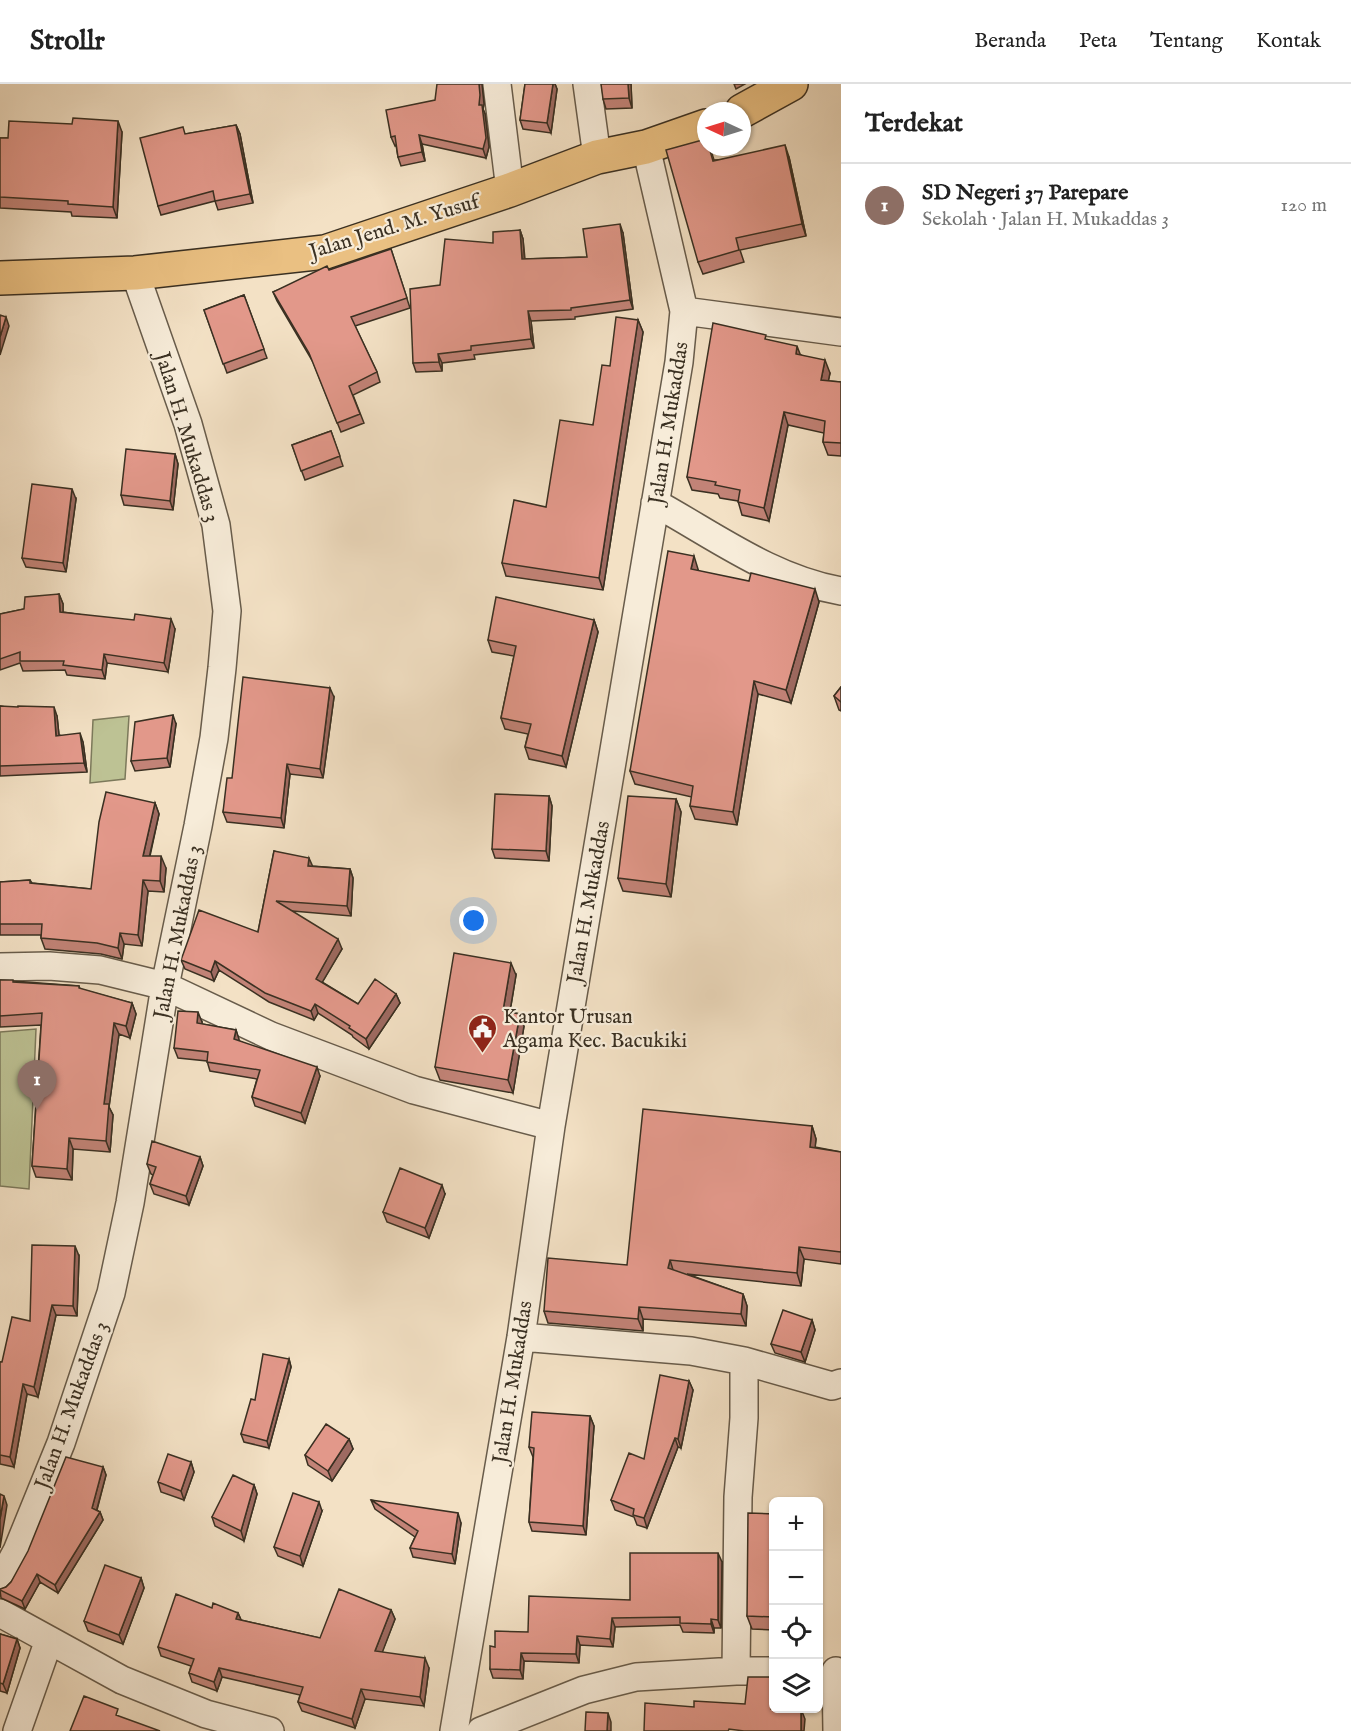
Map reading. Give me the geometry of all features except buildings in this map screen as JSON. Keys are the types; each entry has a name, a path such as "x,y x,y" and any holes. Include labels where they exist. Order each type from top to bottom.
{"highway":[{"path":"751,106 791,84"},
{"name":"Jalan Jend. M. Yusuf","path":"0,278 135,273 325,252 510,190 597,157 646,147 697,129"}],"street":[{"path":"496,84 510,190"},
{"path":"587,84 597,157"},
{"name":"Jalan H. Mukaddas","path":"454,1731 521,1337 551,1126 680,362 684,310 646,147"},
{"name":"Jalan H. Mukaddas 3","path":"0,1582 17,1551 61,1443 111,1293 130,1203 165,986 214,738 227,611 216,525 188,424 135,273"},
{"path":"684,310 841,332"},
{"path":"655,503 761,564 822,588 841,591"},
{"path":"0,967 49,966 100,970 165,986 271,1036 414,1090 551,1126"},
{"path":"521,1337 691,1351 744,1361 815,1383 832,1386 841,1383"},
{"path":"736,1671 738,1497 744,1418 744,1361"},
{"path":"0,1613 122,1680 206,1714 270,1731"},
{"path":"17,1731 50,1640"},
{"path":"481,1731 584,1690 636,1677 769,1671"},
{"path":"832,1671 837,1731"}],"green space":[{"path":"129,716 125,779 90,783 93,720"},
{"path":"36,1029 29,1189 0,1186 0,1032"}],"place":[{"name":"Kantor Urusan Agama Kec. Bacukiki","path":"482,1054"},
{"name":"SD Negeri 37 Parepare","path":"37,1110"}]}
